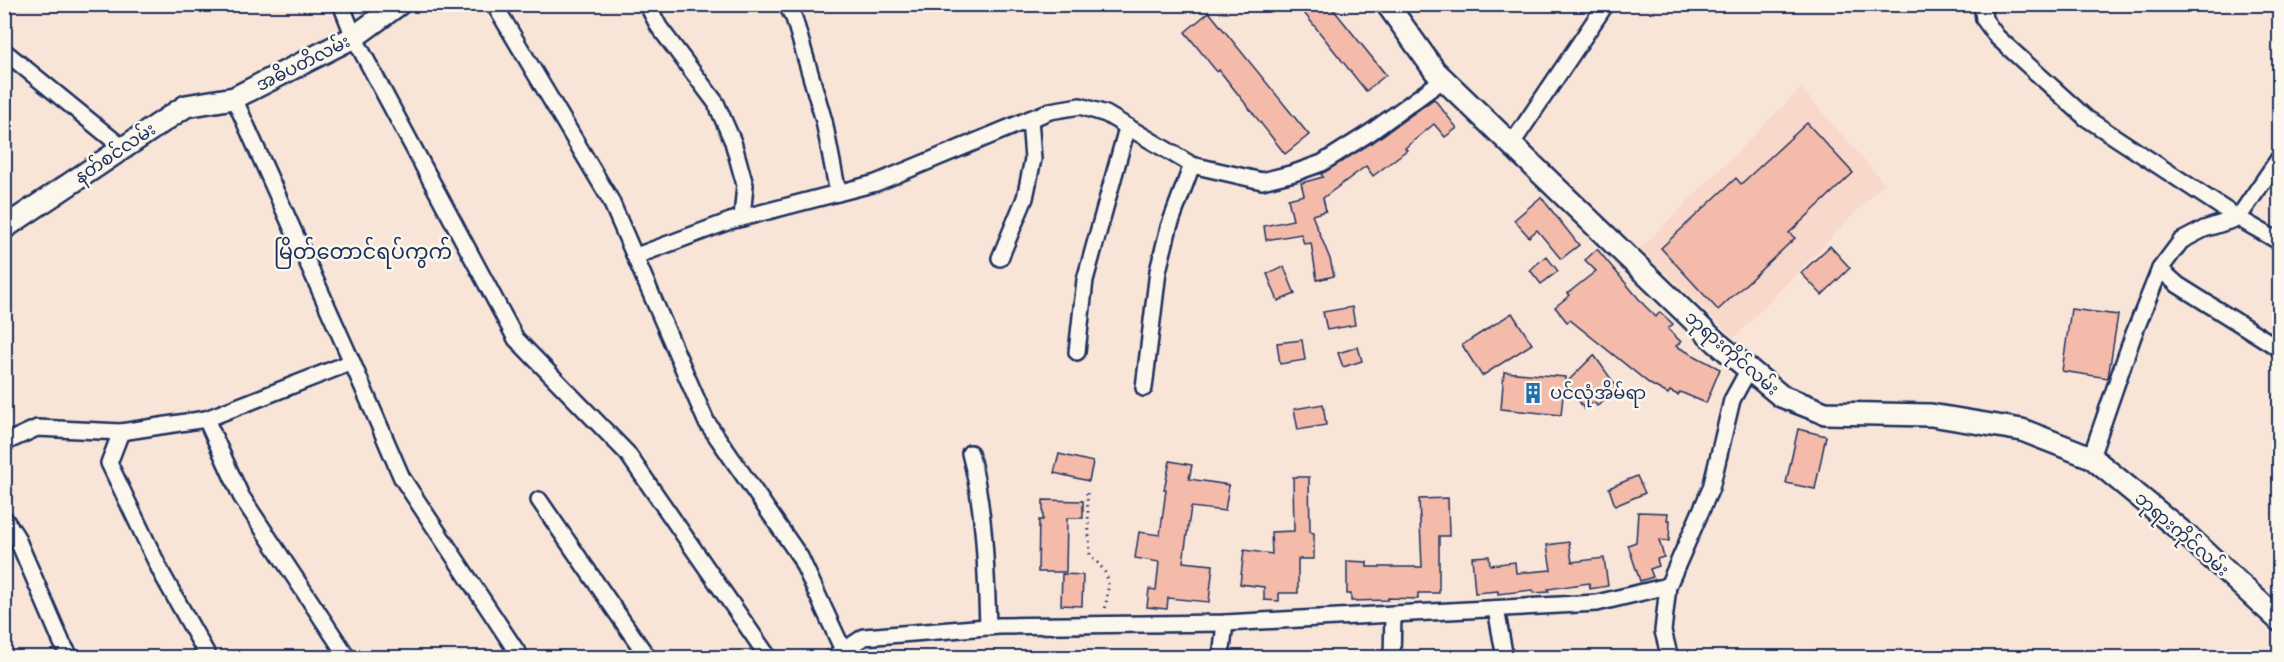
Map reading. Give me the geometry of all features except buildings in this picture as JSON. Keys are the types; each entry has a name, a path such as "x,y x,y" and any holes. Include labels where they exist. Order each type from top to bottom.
{"street":[{"path":"341,4 354,37 516,339 627,453 769,657"},
{"name":"အဓိပတိလမ်း","path":"234,98 354,37 399,4"},
{"path":"494,4 610,199 706,422 800,557 838,654 864,637 988,627 1225,623 1597,603 1668,586"},
{"path":"647,4 659,27 716,103 733,142 745,185 742,218"},
{"path":"786,4 794,18 824,121 838,193"},
{"name":"ဘုရားကိုင်လမ်း","path":"1387,4 1435,71 1716,342 1781,396 1825,413 1931,415 2022,430 2091,457 2191,540 2280,621"},
{"path":"1511,144 1606,4"},
{"path":"1982,4 1984,19 1997,37 2086,117 2238,218 2280,242"},
{"path":"4,51 123,148"},
{"path":"636,256 742,218 876,183 1050,111 1080,106 1106,114 1192,165 1262,181 1322,163 1371,132 1444,79"},
{"path":"234,98 402,478 521,657"},
{"name":"နတ်စင်လမ်း","path":"4,228 186,106 234,98"},
{"path":"1000,258 1025,198 1033,159 1029,119"},
{"path":"1077,352 1085,280 1127,128"},
{"path":"2091,457 2133,336 2160,269 2181,242 2204,230 2238,218 2280,157"},
{"path":"1144,388 1158,271 1169,227 1192,165"},
{"path":"2160,269 2178,285 2280,349"},
{"path":"4,443 37,428 121,432 206,418 352,362"},
{"path":"1670,657 1662,631 1668,586 1711,488 1732,400 1749,369"},
{"path":"206,418 241,496 348,657"},
{"path":"121,432 109,463 162,574 209,657"},
{"path":"970,453 976,476 986,556 988,627"},
{"path":"539,500 648,657"},
{"path":"4,518 16,536 62,643 71,657"},
{"path":"1496,609 1505,657"},
{"path":"1392,657 1393,615"},
{"path":"1221,657 1225,623"}],"path":[{"path":"1087,493 1090,555 1104,569 1109,580 1104,625"}],"shaded area":[{"path":"1801,88 1884,183 1734,338 1640,249"}],"place":[{"name":"ပင်လုံအိမ်ရာ","path":"1533,393"}],"district":[{"name":"မြိတ်တောင်ရပ်ကွက်","path":"363,251"}]}
